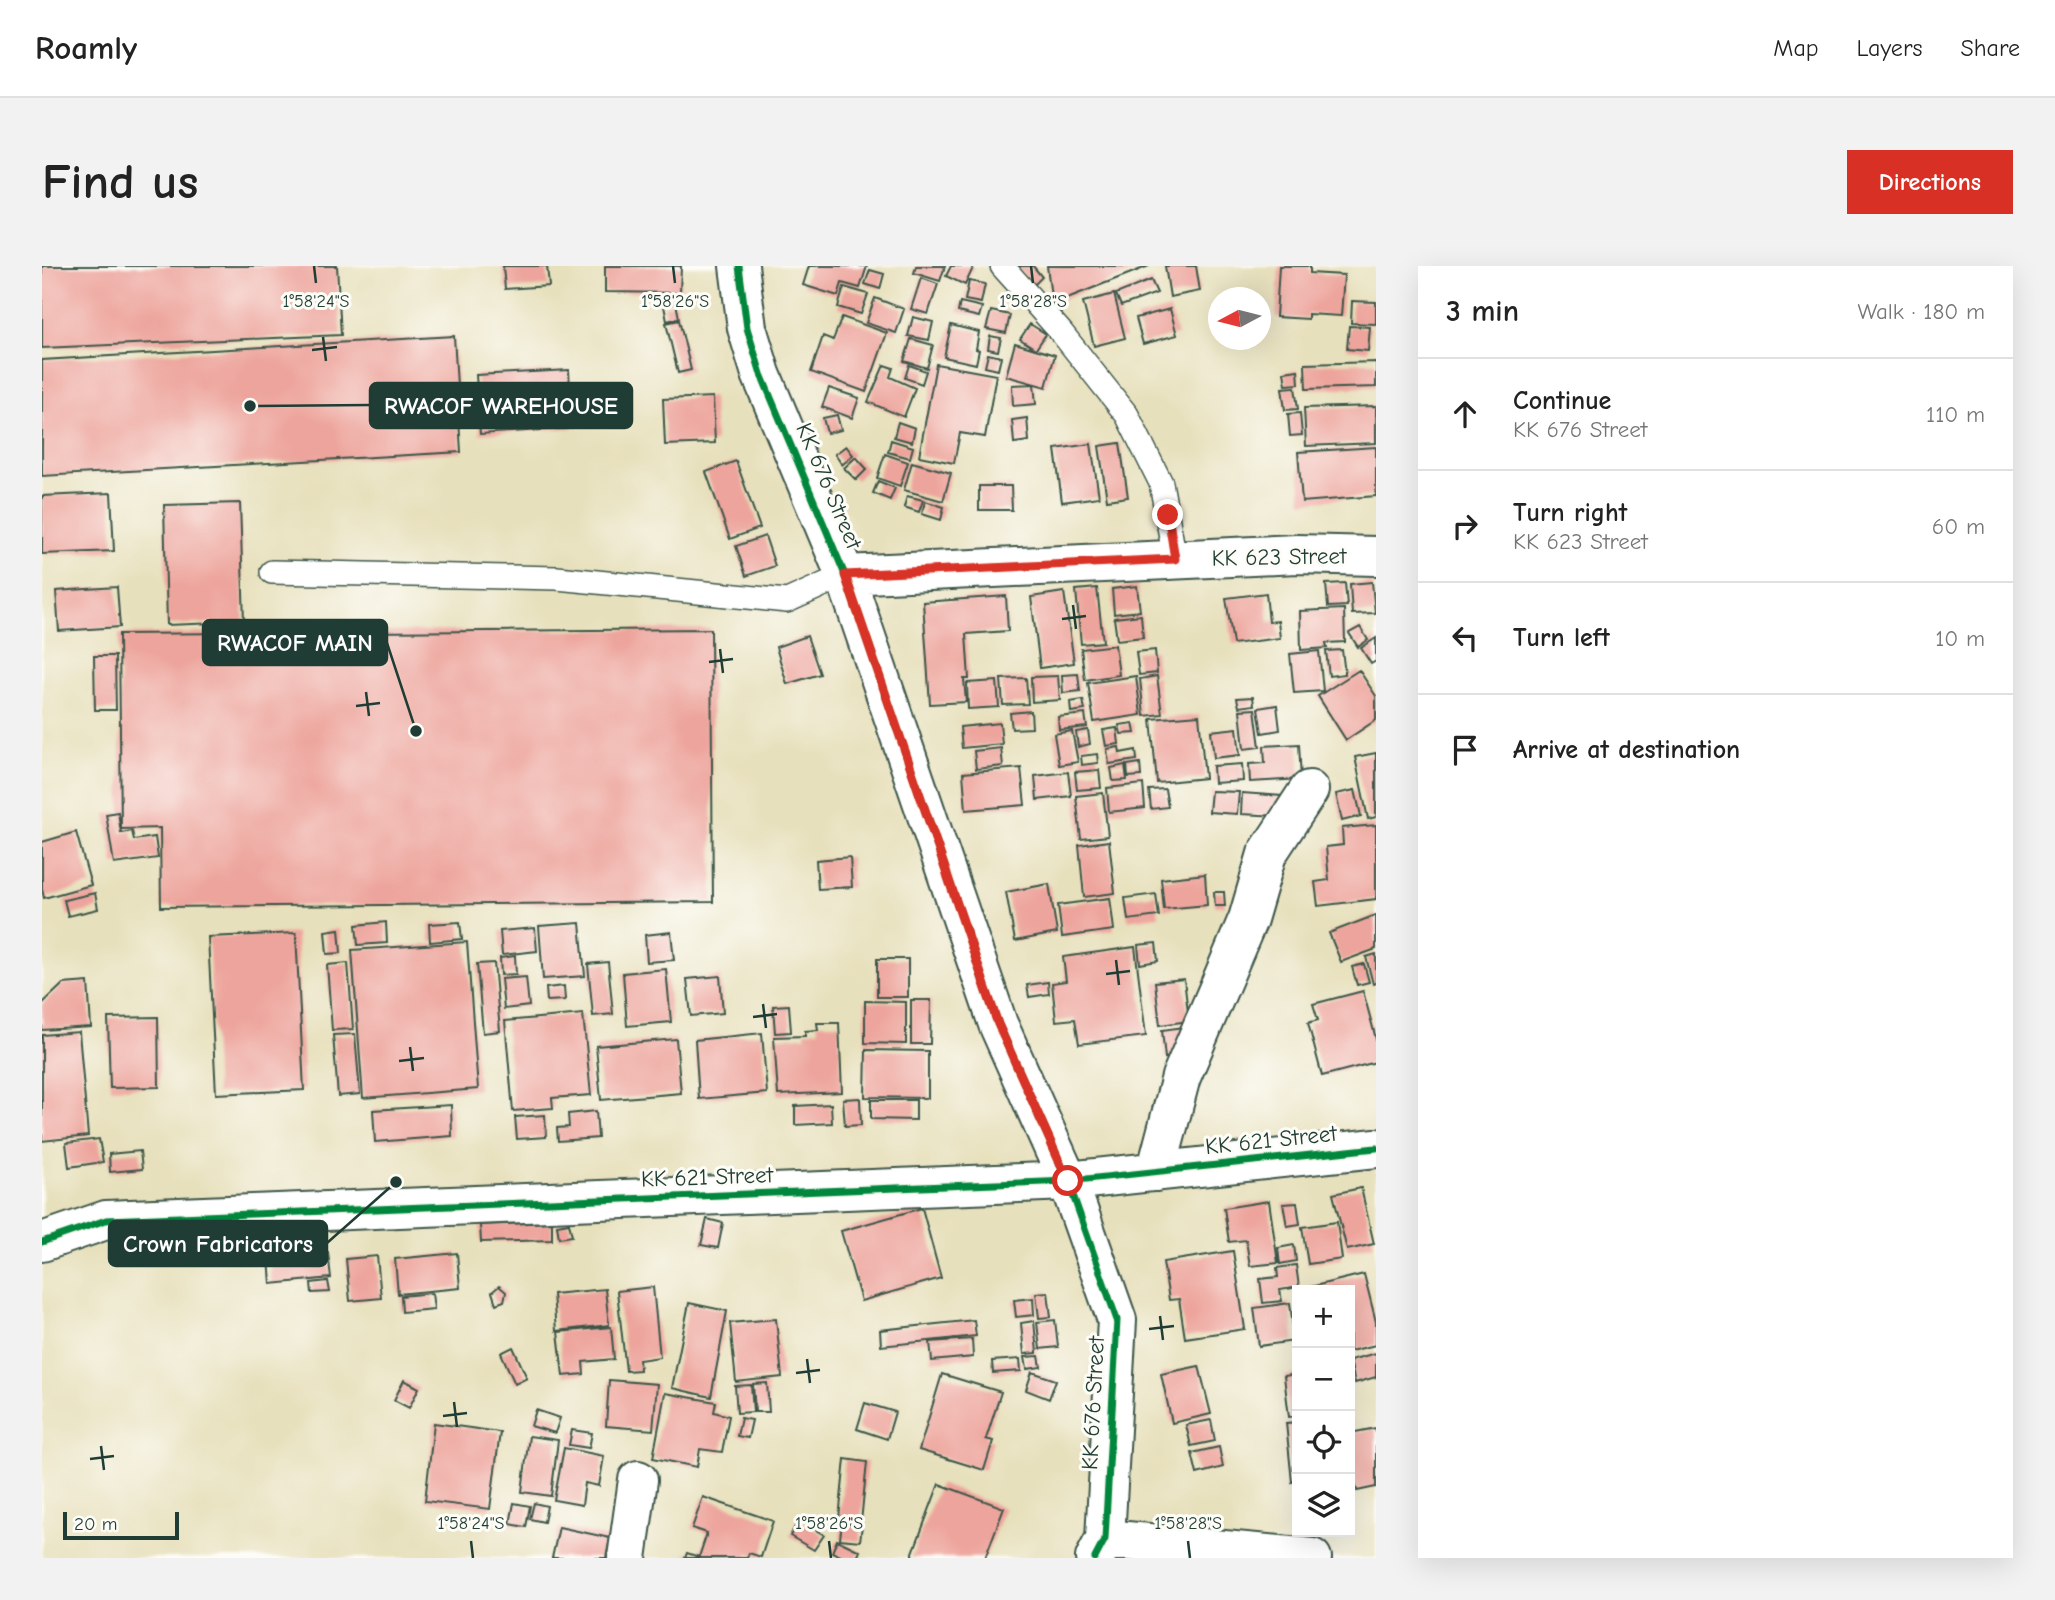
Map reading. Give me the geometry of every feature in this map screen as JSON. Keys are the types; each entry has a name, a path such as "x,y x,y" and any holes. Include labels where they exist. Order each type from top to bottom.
{"street":[{"name":"KK 676 Street","path":"739,266 747,328 761,374 845,575 998,1024 1068,1181 1117,1320 1100,1549"},
{"name":"KK 623 Street","path":"845,575 1297,554 1376,556"},
{"path":"1156,1172 1181,1077 1248,919 1267,855 1309,790"},
{"name":"KK 621 Street","path":"42,1242 106,1220 1068,1181 1376,1148"},
{"path":"627,1558 638,1480"},
{"path":"1100,1549 1312,1558"}],"lane":[{"path":"1002,266 1062,332 1127,415 1161,483 1175,559"},
{"path":"272,572 557,578 787,601 845,575"}],"building":[{"path":"42,266 337,266 341,335 42,348"},
{"path":"503,266 547,266 549,286 505,289"},
{"path":"605,266 681,266 680,293 605,292"},
{"path":"809,266 867,266 860,288 842,283 838,296 803,285"},
{"path":"916,266 945,266 940,281 914,273"},
{"path":"951,266 974,266 965,285 946,276"},
{"path":"1015,266 1033,266 1042,277 1033,286"},
{"path":"1047,266 1149,266 1052,304"},
{"path":"1165,266 1196,266 1200,291 1170,297"},
{"path":"1279,266 1310,266 1310,273 1344,275 1341,316 1308,314 1308,319 1276,317"},
{"path":"870,270 884,274 880,289 865,284"},
{"path":"921,278 938,284 928,314 911,309"},
{"path":"1151,280 1157,293 1121,306 1116,294"},
{"path":"969,281 985,284 981,303 965,300"},
{"path":"844,287 868,294 861,314 838,307"},
{"path":"1114,294 1125,338 1094,346 1083,302"},
{"path":"875,298 904,309 896,333 866,323"},
{"path":"1352,301 1376,302 1376,324 1351,323"},
{"path":"960,302 982,307 979,317 958,312"},
{"path":"676,303 679,318 667,321 664,306"},
{"path":"1170,309 1177,335 1143,344 1136,318"},
{"path":"991,311 1010,315 1006,333 986,329"},
{"path":"842,317 887,333 866,392 811,372 823,336 833,340"},
{"path":"913,317 933,322 929,340 908,336"},
{"path":"679,320 691,370 678,373 666,323"},
{"path":"1030,324 1046,334 1036,349 1020,339"},
{"path":"951,325 979,332 976,364 944,357"},
{"path":"1349,326 1370,327 1368,351 1347,349"},
{"path":"454,336 461,452 42,476 42,360"},
{"path":"990,336 1001,338 998,351 988,349"},
{"path":"911,339 933,345 927,368 904,361"},
{"path":"1015,343 1055,355 1046,387 1006,376"},
{"path":"988,354 1001,357 998,370 985,367"},
{"path":"1376,362 1376,387 1306,389 1305,364"},
{"path":"936,364 996,375 985,437 960,433 954,463 919,456"},
{"path":"884,365 893,368 890,377 915,388 904,417 868,402"},
{"path":"909,365 926,371 922,384 905,378"},
{"path":"569,370 572,428 480,434 476,375"},
{"path":"1298,370 1299,384 1286,385 1284,372"},
{"path":"1034,384 1036,404 1013,406 1012,385"},
{"path":"1295,387 1298,409 1285,410 1282,388"},
{"path":"829,388 859,398 852,418 822,407"},
{"path":"713,397 715,443 665,445 663,399"},
{"path":"1376,406 1376,443 1306,446 1304,408"},
{"path":"1300,413 1302,435 1290,436 1288,414"},
{"path":"837,415 841,430 827,433 823,418"},
{"path":"1027,418 1029,441 1014,443 1012,420"},
{"path":"898,422 915,428 912,442 894,437"},
{"path":"891,440 913,447 910,458 888,452"},
{"path":"1120,443 1128,497 1107,500 1099,446"},
{"path":"1091,444 1099,497 1062,502 1055,449"},
{"path":"846,446 853,455 842,465 835,454"},
{"path":"1376,447 1376,496 1302,502 1298,452"},
{"path":"885,454 908,462 900,486 877,478"},
{"path":"856,457 867,469 856,480 844,468"},
{"path":"736,461 760,528 730,539 706,472"},
{"path":"912,462 951,473 943,501 904,490"},
{"path":"878,481 895,488 890,500 873,493"},
{"path":"979,486 1011,486 1012,510 979,510"},
{"path":"111,493 114,551 42,554 42,496"},
{"path":"907,496 923,500 919,512 904,507"},
{"path":"925,501 944,507 941,520 922,514"},
{"path":"240,503 244,622 167,625 164,505"},
{"path":"765,536 775,566 746,576 736,546"},
{"path":"1372,582 1375,613 1352,614 1350,584"},
{"path":"1345,583 1347,606 1328,607 1326,584"},
{"path":"1137,586 1140,611 1114,614 1112,589"},
{"path":"117,587 120,627 59,631 56,591"},
{"path":"1097,588 1103,642 1081,644 1076,590"},
{"path":"1064,592 1074,663 1040,668 1031,597"},
{"path":"1266,593 1269,622 1278,621 1280,638 1233,644 1226,598"},
{"path":"1006,596 1008,631 966,634 969,679 964,679 966,702 930,704 923,602"},
{"path":"1344,609 1345,642 1326,643 1327,648 1301,650 1300,611"},
{"path":"1141,615 1143,637 1117,640 1114,618"},
{"path":"1360,627 1368,640 1358,647 1349,633"},
{"path":"711,629 713,902 161,907 160,828 121,829 119,634"},
{"path":"807,636 820,674 787,684 776,647"},
{"path":"1376,638 1376,661 1371,664 1361,648"},
{"path":"1115,645 1119,675 1085,680 1081,649"},
{"path":"1155,650 1157,673 1139,675 1136,652"},
{"path":"1342,650 1345,674 1329,676 1326,651"},
{"path":"1319,651 1323,691 1294,693 1290,654"},
{"path":"94,656 115,656 116,710 95,710"},
{"path":"1359,670 1376,696 1376,720 1346,740 1318,696"},
{"path":"1078,674 1080,691 1063,693 1062,675"},
{"path":"1058,676 1060,700 1032,702 1031,677"},
{"path":"1136,676 1141,715 1094,722 1088,683"},
{"path":"1157,676 1162,714 1144,716 1140,679"},
{"path":"1026,678 1028,704 1003,705 1001,679"},
{"path":"997,681 999,707 968,709 967,683"},
{"path":"1253,697 1254,705 1239,707 1237,698"},
{"path":"1083,700 1085,710 1071,712 1070,702"},
{"path":"1277,705 1280,730 1262,733 1258,708"},
{"path":"1255,709 1260,747 1244,749 1240,710"},
{"path":"1031,711 1032,728 1012,729 1010,713"},
{"path":"1085,714 1087,727 1059,730 1058,717"},
{"path":"1199,715 1205,778 1157,783 1151,719"},
{"path":"1000,723 1002,744 962,748 960,727"},
{"path":"1133,723 1135,733 1121,734 1119,725"},
{"path":"1117,728 1119,744 1106,746 1103,730"},
{"path":"1237,728 1240,755 1214,758 1211,731"},
{"path":"1088,730 1090,744 1078,747 1076,732"},
{"path":"1072,731 1078,762 1059,765 1054,734"},
{"path":"1299,744 1301,779 1250,782 1249,764 1265,763 1264,746"},
{"path":"1119,747 1120,753 1136,750 1137,760 1109,764 1107,749"},
{"path":"1001,748 1003,766 976,769 974,751"},
{"path":"1376,753 1376,817 1368,819 1355,757"},
{"path":"1097,754 1098,763 1082,765 1081,756"},
{"path":"1140,763 1141,776 1128,777 1127,765"},
{"path":"1242,764 1243,781 1214,783 1213,766"},
{"path":"1125,765 1127,780 1113,781 1111,768"},
{"path":"1021,768 1025,805 966,810 963,773"},
{"path":"1099,770 1101,788 1077,790 1075,772"},
{"path":"1068,772 1071,796 1037,800 1035,776"},
{"path":"1143,784 1145,808 1109,812 1107,788"},
{"path":"1165,789 1168,807 1151,809 1149,790"},
{"path":"1355,790 1361,816 1342,821 1336,794"},
{"path":"1211,791 1239,792 1237,814 1209,812"},
{"path":"1103,793 1108,836 1081,839 1076,796"},
{"path":"1242,793 1282,796 1280,816 1241,814"},
{"path":"118,812 121,833 132,831 134,840 155,837 158,858 114,864 106,814"},
{"path":"1376,825 1376,899 1318,906 1315,882 1329,880 1326,847 1343,845 1342,828"},
{"path":"76,832 91,885 44,898 42,842"},
{"path":"1109,841 1115,893 1084,897 1079,845"},
{"path":"850,857 852,887 818,889 816,860"},
{"path":"1205,874 1207,905 1164,909 1161,879"},
{"path":"1049,884 1057,933 1015,941 1006,892"},
{"path":"1214,892 1224,892 1225,906 1215,906"},
{"path":"95,893 98,909 68,916 64,900"},
{"path":"1156,894 1159,916 1128,920 1125,898"},
{"path":"1110,898 1114,930 1062,937 1058,905"},
{"path":"1376,915 1376,949 1341,962 1329,933"},
{"path":"386,922 387,943 358,945 356,925"},
{"path":"460,922 462,939 430,942 429,924"},
{"path":"580,923 585,976 543,979 539,926"},
{"path":"535,928 537,951 502,955 500,931"},
{"path":"339,929 341,953 327,954 325,931"},
{"path":"671,932 674,960 647,962 645,935"},
{"path":"296,933 304,1090 216,1094 208,937"},
{"path":"467,942 478,1089 363,1098 352,950"},
{"path":"1156,943 1158,961 1140,964 1138,945"},
{"path":"1135,947 1146,1036 1079,1044 1075,1019 1056,1021 1052,983 1066,981 1063,957"},
{"path":"1376,954 1376,983 1373,984 1366,957"},
{"path":"515,956 516,974 501,975 500,958"},
{"path":"877,959 908,959 908,997 877,997"},
{"path":"608,962 613,1014 593,1016 588,964"},
{"path":"348,963 353,1029 332,1030 327,965"},
{"path":"494,963 500,1031 483,1033 477,964"},
{"path":"1364,964 1369,982 1357,985 1352,967"},
{"path":"666,969 671,1022 627,1026 623,973"},
{"path":"720,976 723,1013 691,1016 687,979"},
{"path":"526,977 529,1006 504,1009 501,979"},
{"path":"1184,979 1189,1021 1160,1025 1155,982"},
{"path":"88,982 91,1027 42,1030 42,1004 63,984"},
{"path":"1048,982 1049,994 1029,997 1027,985"},
{"path":"564,986 565,1000 547,1001 546,988"},
{"path":"1363,991 1376,1039 1376,1062 1322,1076 1308,1023 1318,1020 1313,1004"},
{"path":"911,1000 931,1000 930,1044 911,1044"},
{"path":"865,1001 906,1002 906,1044 865,1043"},
{"path":"789,1005 791,1032 775,1033 773,1006"},
{"path":"583,1014 591,1095 552,1098 553,1108 513,1111 505,1021"},
{"path":"158,1017 159,1087 110,1088 108,1018"},
{"path":"817,1023 839,1023 842,1092 778,1095 774,1037 805,1036 805,1031 818,1030"},
{"path":"1198,1025 1187,1055 1165,1058 1162,1030"},
{"path":"79,1032 88,1136 42,1141 42,1035"},
{"path":"762,1033 767,1093 699,1099 695,1040"},
{"path":"355,1034 360,1094 338,1096 333,1035"},
{"path":"676,1039 681,1093 601,1100 596,1046"},
{"path":"866,1050 928,1051 928,1098 865,1097"},
{"path":"860,1098 861,1125 845,1126 843,1099"},
{"path":"871,1100 916,1100 916,1120 871,1119"},
{"path":"831,1104 832,1123 795,1125 795,1106"},
{"path":"451,1105 452,1136 375,1142 373,1110"},
{"path":"596,1111 598,1138 558,1141 557,1128 569,1127 568,1114"},
{"path":"545,1115 546,1137 517,1139 515,1117"},
{"path":"99,1139 103,1162 69,1167 66,1143"},
{"path":"140,1151 142,1169 110,1172 109,1154"},
{"path":"1361,1188 1374,1244 1347,1250 1333,1194"},
{"path":"1269,1201 1278,1263 1250,1266 1246,1240 1229,1242 1224,1208"},
{"path":"1297,1203 1300,1224 1287,1226 1283,1204"},
{"path":"922,1208 941,1278 861,1301 841,1231"},
{"path":"707,1219 723,1223 718,1248 701,1245"},
{"path":"552,1222 552,1240 481,1242 480,1225"},
{"path":"1337,1222 1342,1259 1308,1264 1302,1227"},
{"path":"569,1223 572,1236 559,1238 557,1225"},
{"path":"1294,1245 1296,1261 1280,1264 1278,1248"},
{"path":"1233,1251 1245,1329 1185,1338 1179,1299 1169,1300 1163,1262"},
{"path":"328,1252 331,1278 271,1284 269,1258"},
{"path":"457,1253 460,1288 398,1294 395,1259"},
{"path":"377,1256 381,1298 350,1301 346,1259"},
{"path":"1296,1265 1299,1285 1280,1290 1282,1301 1263,1303 1260,1279 1278,1277 1277,1268"},
{"path":"1364,1274 1376,1322 1376,1345 1355,1350 1355,1285 1319,1285"},
{"path":"328,1281 330,1292 312,1293 311,1283"},
{"path":"499,1286 506,1292 504,1301 496,1304 492,1292"},
{"path":"653,1287 660,1357 639,1360 640,1370 626,1371 617,1291"},
{"path":"605,1289 609,1325 556,1331 553,1294"},
{"path":"1048,1292 1051,1317 1039,1318 1036,1293"},
{"path":"432,1293 434,1309 402,1312 401,1296"},
{"path":"1033,1298 1034,1315 1016,1317 1014,1300"},
{"path":"689,1303 727,1311 711,1397 672,1388"},
{"path":"1290,1303 1292,1341 1259,1346 1254,1308"},
{"path":"776,1319 782,1377 736,1382 730,1323"},
{"path":"974,1320 976,1336 881,1346 880,1330"},
{"path":"1055,1320 1058,1347 1040,1349 1037,1322"},
{"path":"1034,1321 1037,1353 1024,1354 1021,1323"},
{"path":"611,1327 614,1359 583,1362 584,1374 563,1376 558,1332"},
{"path":"972,1339 973,1357 932,1361 930,1342"},
{"path":"513,1347 527,1378 515,1384 501,1353"},
{"path":"1376,1353 1376,1377 1355,1383 1355,1359"},
{"path":"1039,1356 1041,1367 1027,1369 1025,1357"},
{"path":"1020,1359 1021,1371 993,1373 992,1361"},
{"path":"1199,1366 1211,1414 1172,1423 1161,1374"},
{"path":"1032,1372 1056,1380 1049,1399 1026,1390"},
{"path":"942,1374 1001,1392 986,1439 993,1441 984,1470 919,1450"},
{"path":"1292,1375 1292,1417 1289,1417 1284,1376"},
{"path":"404,1380 419,1388 409,1408 394,1400"},
{"path":"609,1380 657,1384 653,1430 606,1426"},
{"path":"767,1383 769,1412 755,1412 753,1384"},
{"path":"751,1385 753,1412 737,1413 735,1386"},
{"path":"665,1393 716,1402 714,1412 729,1416 722,1452 700,1449 697,1467 653,1458"},
{"path":"865,1403 895,1412 887,1439 857,1429"},
{"path":"536,1410 560,1418 555,1433 531,1426"},
{"path":"741,1418 752,1420 748,1438 737,1436"},
{"path":"1211,1420 1215,1441 1191,1446 1186,1425"},
{"path":"1292,1422 1292,1482 1286,1423"},
{"path":"434,1423 500,1432 490,1509 425,1501"},
{"path":"1376,1428 1376,1487 1357,1491 1355,1482 1355,1432"},
{"path":"572,1430 592,1433 589,1448 569,1445"},
{"path":"529,1436 558,1440 551,1496 522,1492"},
{"path":"1219,1447 1223,1467 1197,1474 1192,1453"},
{"path":"564,1448 604,1456 599,1486 585,1483 582,1505 554,1500"},
{"path":"845,1459 867,1462 861,1522 839,1519"},
{"path":"939,1484 1004,1508 985,1558 911,1558"},
{"path":"703,1497 773,1521 761,1557 749,1553 747,1558 685,1558 687,1553 699,1557 707,1533 692,1528"},
{"path":"514,1503 530,1506 526,1527 510,1524"},
{"path":"534,1503 547,1506 544,1522 530,1519"},
{"path":"799,1520 824,1535 814,1550 790,1536"},
{"path":"842,1522 862,1525 860,1541 840,1539"},
{"path":"559,1527 610,1538 606,1558 552,1558"},
{"path":"837,1540 860,1551 857,1558 845,1558 832,1552"}],"cycle path":[{"path":"739,266 747,328 761,374 845,575 998,1024 1068,1181 1117,1320 1105,1539 1095,1558"},
{"path":"42,1242 106,1220 1068,1181 1376,1148"}],"place":[{"name":"RWACOF WAREHOUSE","path":"250,406"},
{"name":"RWACOF MAIN","path":"416,731"},
{"name":"Crown Fabricators","path":"396,1182"}],"route":[{"path":"1068,1181 998,1024 845,575 1175,559 1168,515"}]}
